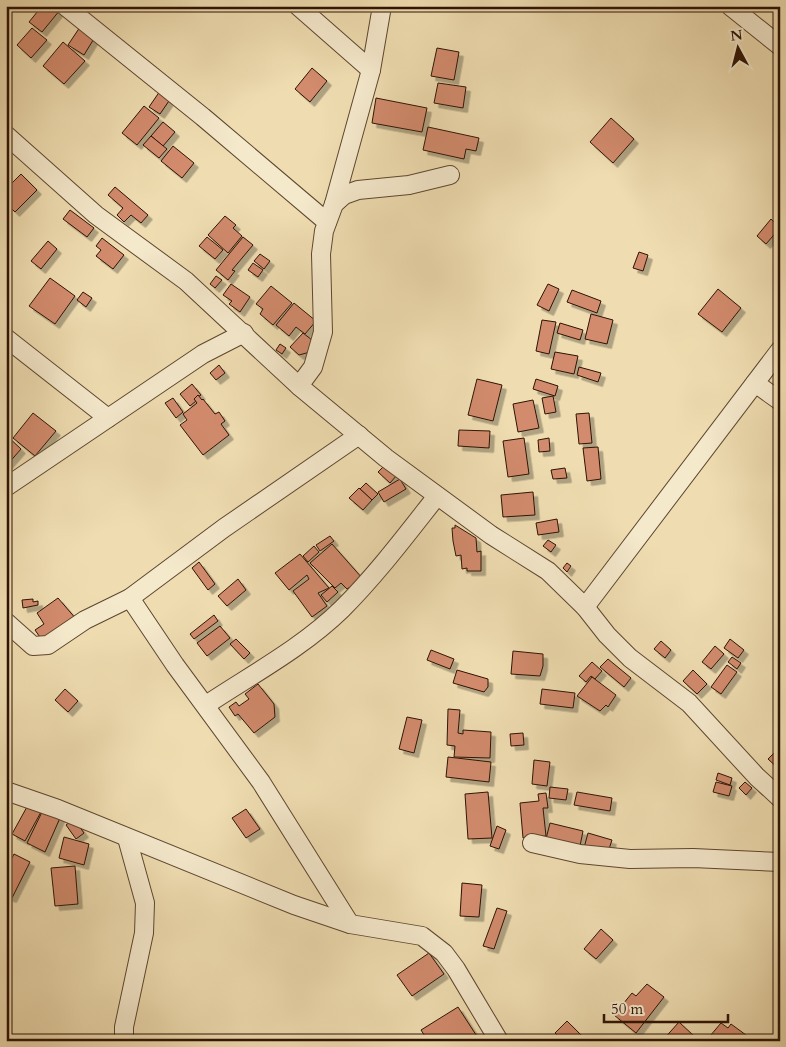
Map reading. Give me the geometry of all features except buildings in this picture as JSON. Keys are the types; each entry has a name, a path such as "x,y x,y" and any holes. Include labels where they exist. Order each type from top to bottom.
{"street":[{"path":"65,6 203,117 327,222"},
{"path":"298,6 371,70"},
{"path":"299,386 313,367 323,332 321,254 327,222 334,204 371,70 382,6"},
{"path":"730,6 780,46"},
{"path":"6,136 96,215 186,281 299,386 359,435 437,496 491,535 548,571 585,607 607,636 630,658 689,703 757,777 780,798"},
{"path":"334,204 344,195 358,190 409,185 450,175"},
{"path":"6,487 203,354 244,333"},
{"path":"6,338 108,418"},
{"path":"585,607 780,350"},
{"path":"755,383 780,401"},
{"path":"6,622 33,646 41,647 70,631 85,620 130,598 224,528 359,435"},
{"path":"206,706 308,638 342,609 386,560 437,496"},
{"path":"130,598 261,782 350,924"},
{"path":"6,791 58,808 241,885 350,924 422,936 444,953 466,984 499,1041"},
{"path":"124,1041 124,1027 144,933 145,903 127,838"},
{"path":"532,842 580,854 630,859 693,858 780,862"}]}
